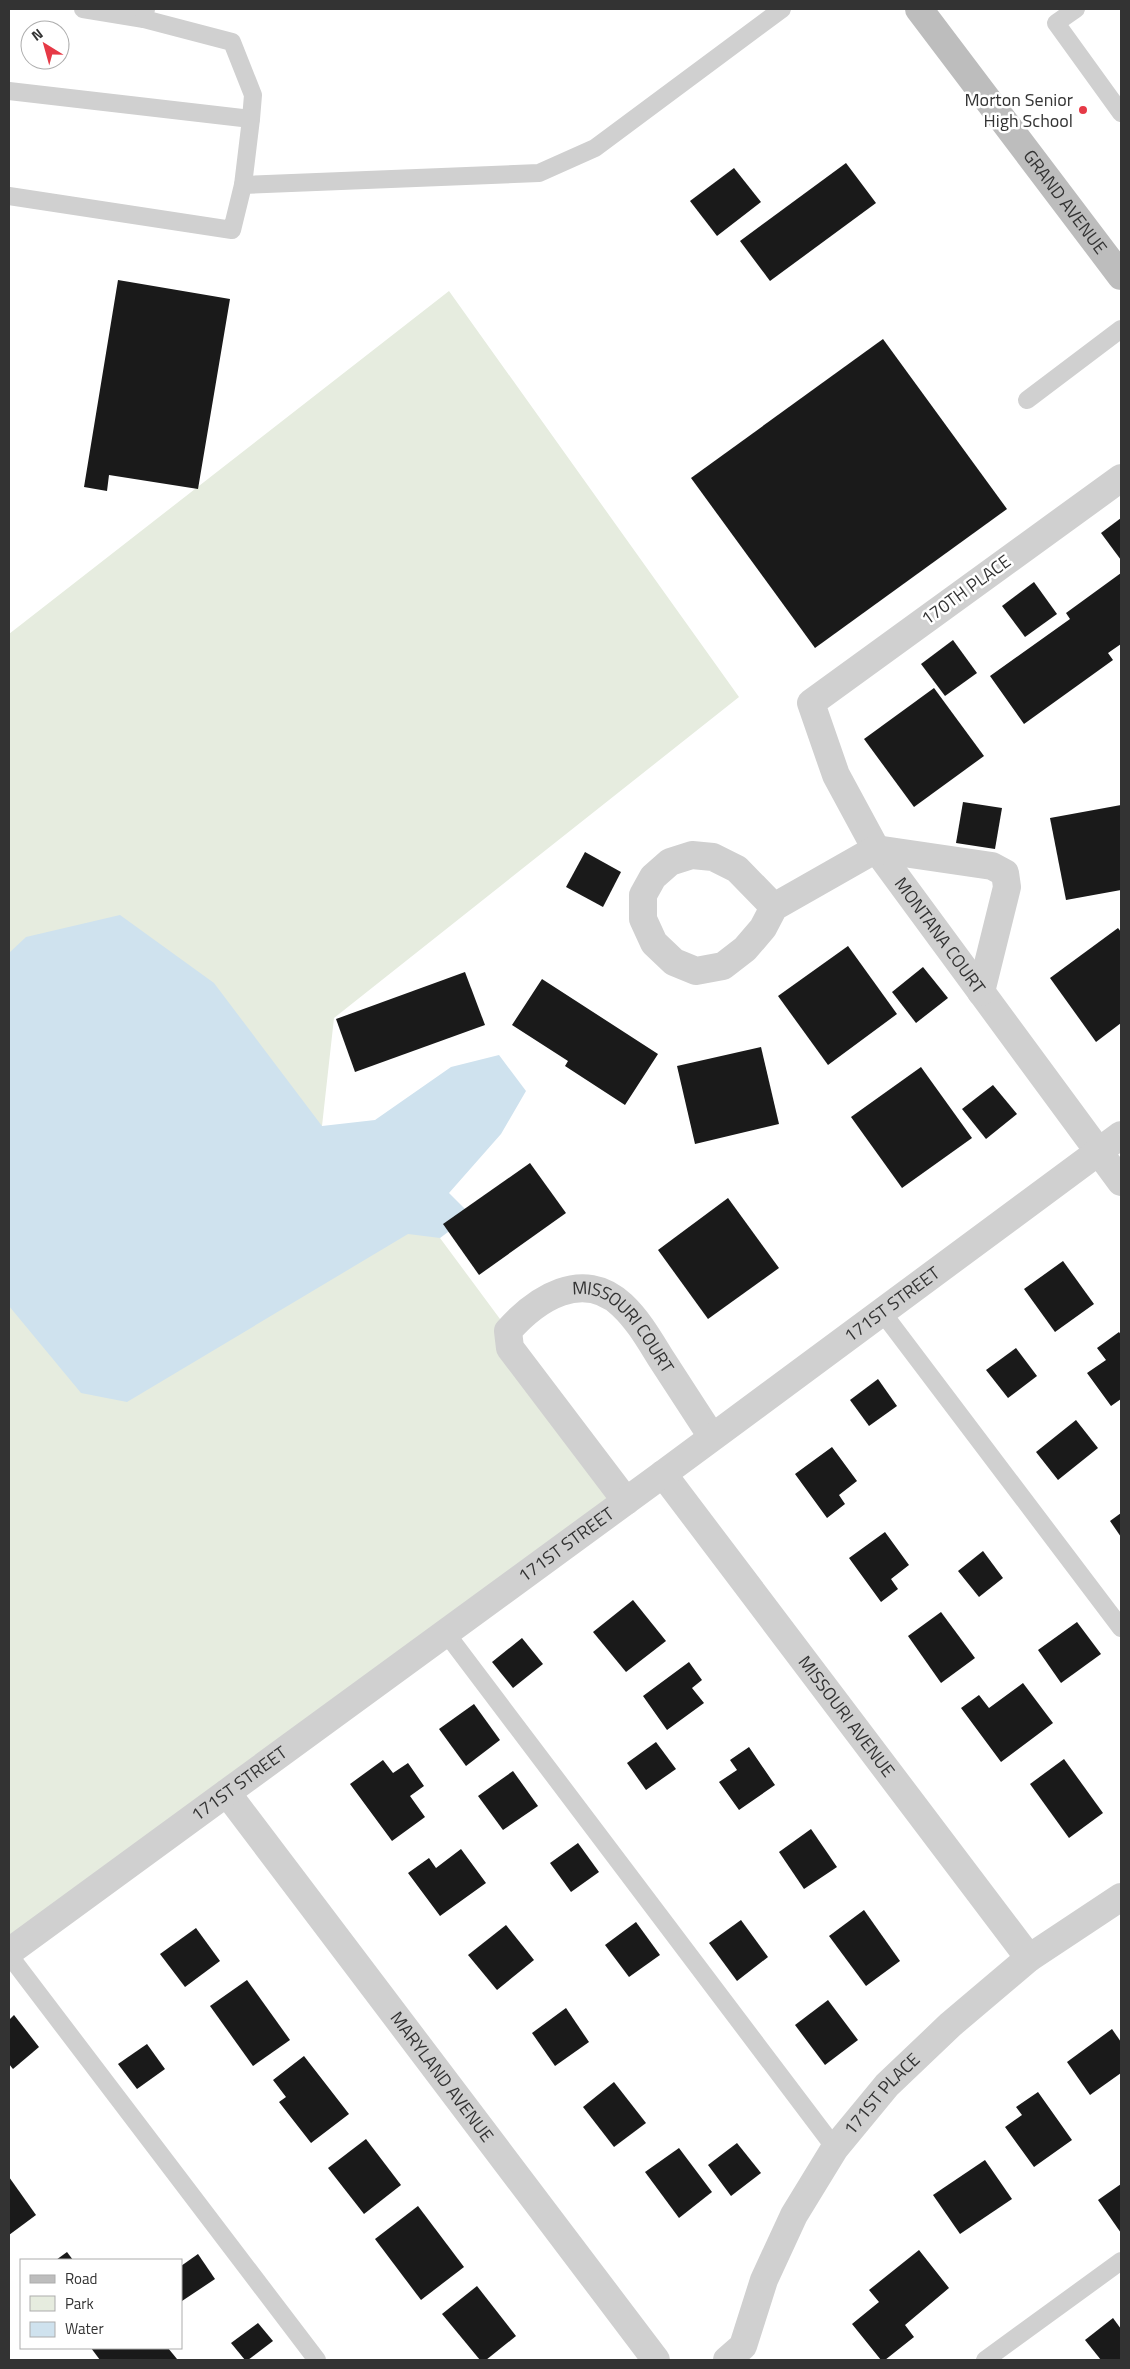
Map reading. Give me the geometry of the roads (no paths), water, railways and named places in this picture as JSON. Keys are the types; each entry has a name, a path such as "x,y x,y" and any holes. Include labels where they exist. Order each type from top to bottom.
{"street":[{"name":"GRAND AVENUE","path":"926,11 1121,276"},
{"name":"170TH PLACE","path":"811,703 1121,478"},
{"name":"MONTANA COURT","path":"811,703 836,775 876,849 1121,1182"},
{"path":"774,907 737,869 713,857 692,855 670,862 653,877 643,895 643,919 654,943 674,962 696,971 723,966 745,949 763,928 774,907 876,849 992,866 1005,873 1006,887 981,992"},
{"name":"171ST STREET","path":"9,1954 663,1474 1121,1134"},
{"name":"MISSOURI COURT","path":"626,1501 510,1348 508,1331 523,1314 540,1301 559,1291 582,1288 602,1292 621,1303 637,1321 712,1437"},
{"name":"MISSOURI AVENUE","path":"663,1474 1029,1958"},
{"name":"MARYLAND AVENUE","path":"227,1793 656,2360"},
{"name":"171ST PLACE","path":"727,2360 743,2346 764,2280 794,2215 835,2148 894,2079 950,2025 1029,1958 1121,1897"}],"lane":[{"path":"9,196 232,230 243,185 252,119 253,94 232,42 145,14 82,9"},
{"path":"243,185 539,173 595,148 782,9"},
{"path":"1076,9 1056,23 1121,113"},
{"path":"9,91 252,119"},
{"path":"1028,400 1121,329"},
{"path":"882,1312 1121,1628"},
{"path":"446,1633 835,2148"},
{"path":"9,1954 317,2360"},
{"path":"985,2360 1121,2261"}],"water":[{"path":"120,915 214,983 322,1126 375,1120 451,1067 499,1055 526,1091 501,1134 449,1193 471,1215 440,1238 408,1234 127,1402 81,1393 9,1306 9,953 26,937"}],"place":[{"name":"Morton Senior High School","path":"1083,110"}]}
